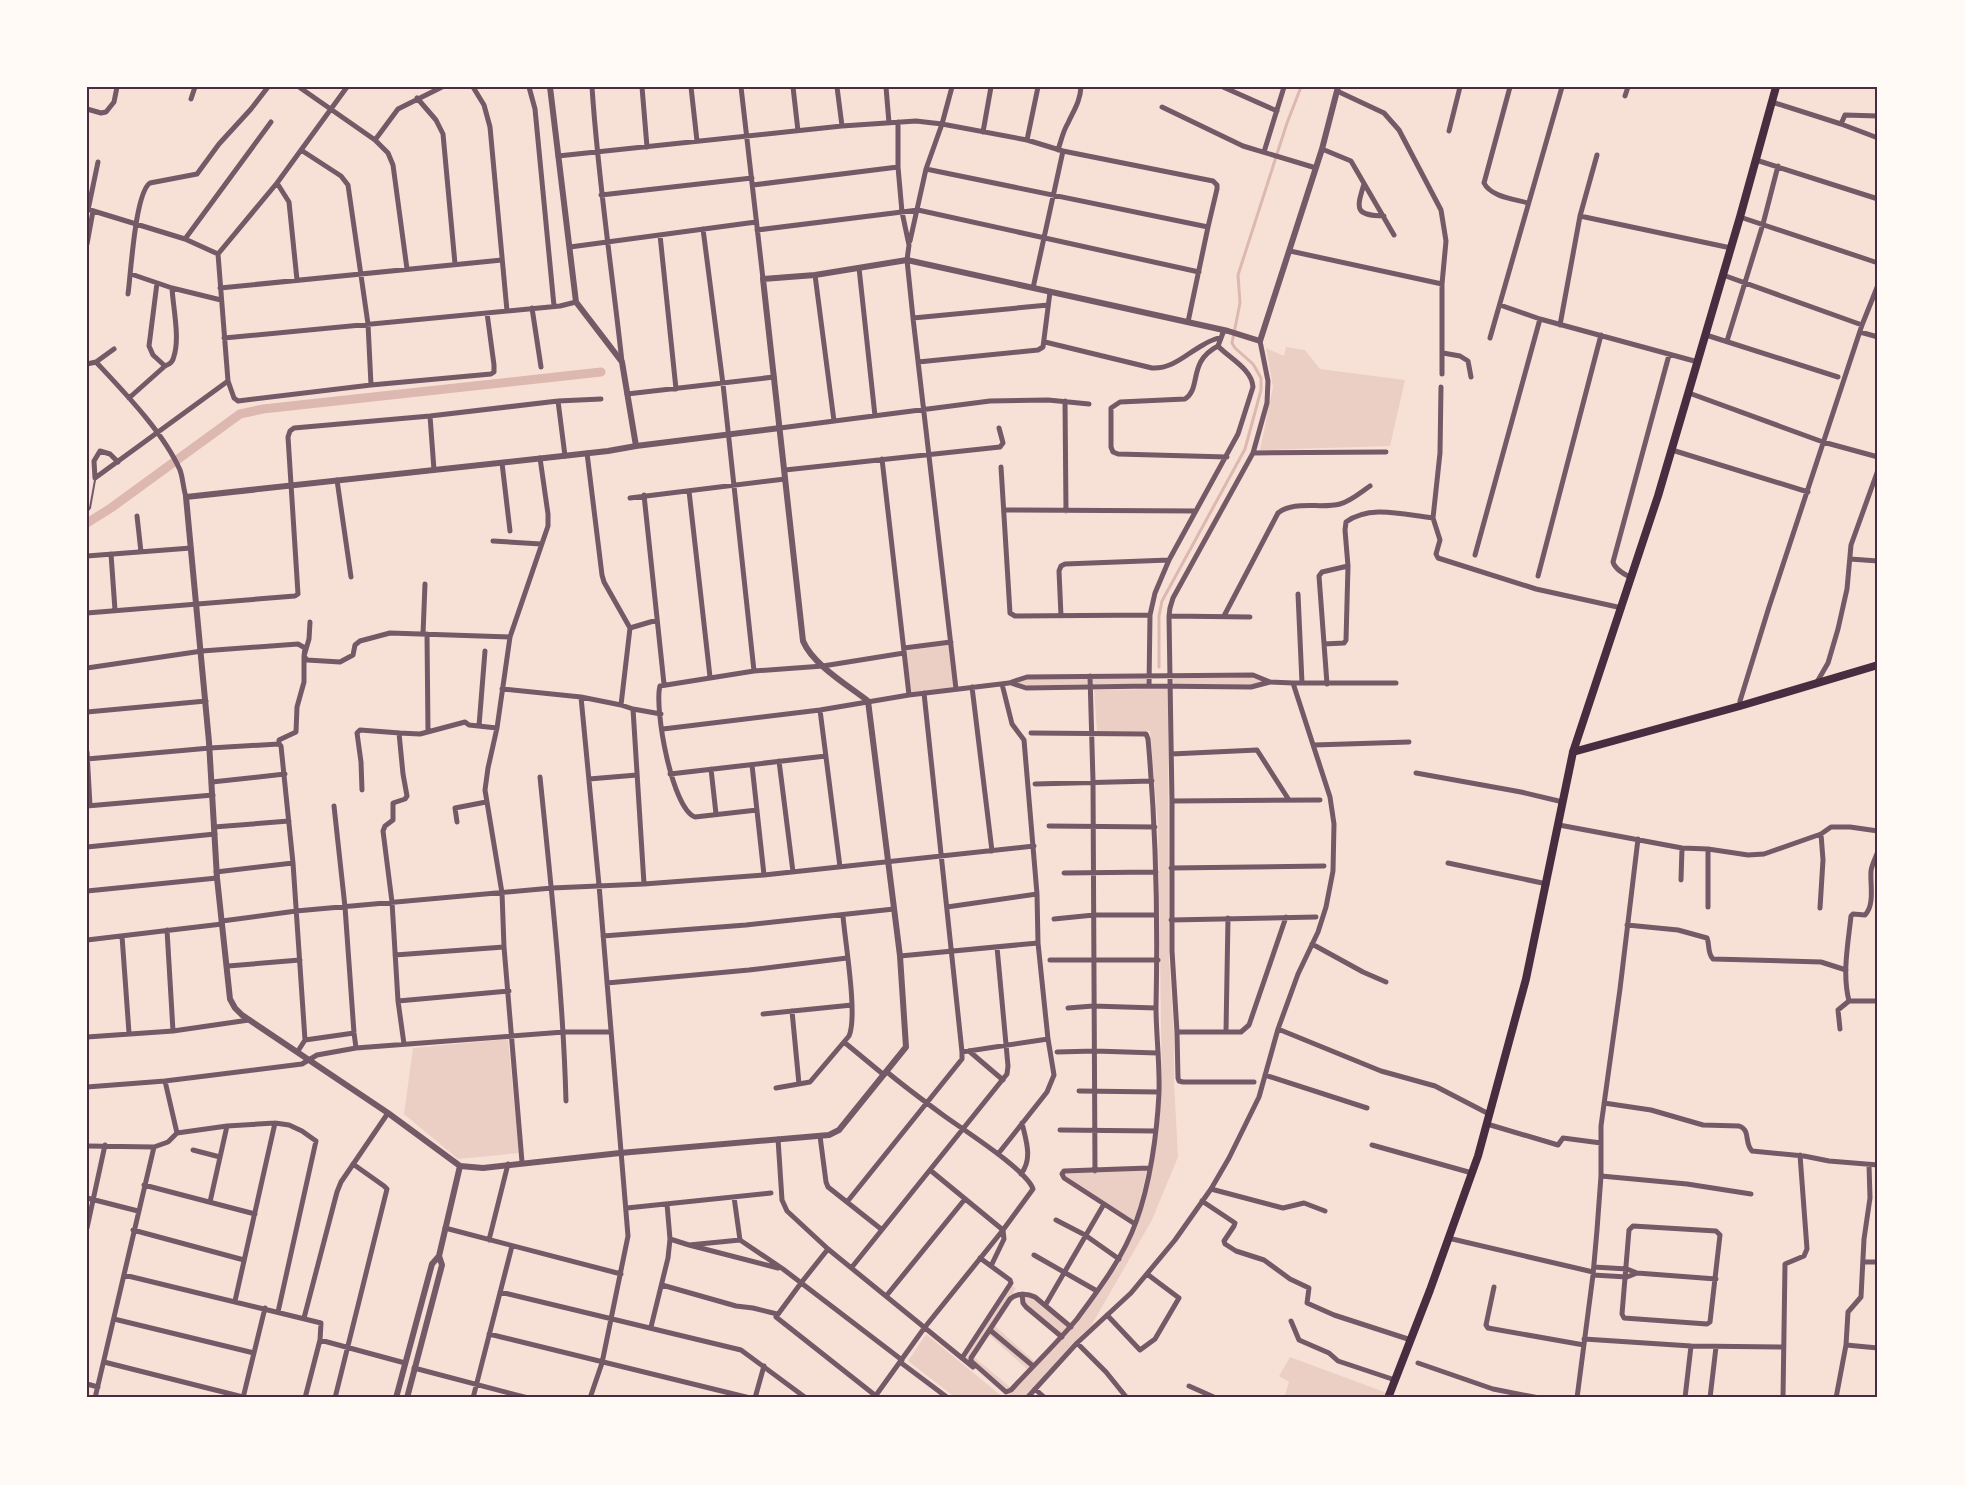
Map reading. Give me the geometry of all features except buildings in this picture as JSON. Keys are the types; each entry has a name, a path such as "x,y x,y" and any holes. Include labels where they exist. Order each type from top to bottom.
{"main road":[{"path":"1388,1398 1472,1173 1490,1114 1515,1024 1547,884 1573,752 1632,578 1672,450 1776,87"},
{"path":"1573,752 1740,706 1878,664"}],"street":[{"path":"87,109 106,112 114,102 117,87"},
{"path":"191,99 195,87"},
{"path":"128,294 136,225 146,186 150,183 197,174 219,144 268,87"},
{"path":"299,87 375,140 388,153 393,165 407,269"},
{"path":"346,87 277,183 218,254 228,381 234,398 238,401 491,374 494,372 494,365 487,313"},
{"path":"375,140 398,109 442,87"},
{"path":"473,87 484,105 490,127 507,311"},
{"path":"529,87 535,109 557,306"},
{"path":"550,87 570,247 572,303 622,362"},
{"path":"592,87 601,195 609,242 622,362 636,446"},
{"path":"642,87 647,147"},
{"path":"691,87 697,141"},
{"path":"96,362 157,433 179,469 186,497 210,748 217,875 230,999 235,1008 388,1113 460,1166 483,1168 620,1152 835,1133 906,1047 900,956 868,701 823,666 807,650 803,641 741,87"},
{"path":"793,87 798,131"},
{"path":"837,87 842,126"},
{"path":"886,87 889,123"},
{"path":"952,87 926,169 909,245 908,260 956,689"},
{"path":"983,132 991,87"},
{"path":"1027,140 1038,87"},
{"path":"1033,288 1065,129 1077,108 1081,87"},
{"path":"1223,87 1277,111"},
{"path":"1264,152 1284,87"},
{"path":"1449,131 1460,87"},
{"path":"1509,87 1484,183 1494,193 1528,203"},
{"path":"1490,338 1562,87"},
{"path":"1625,96 1628,87"},
{"path":"1254,1082 1179,1081 1171,920 1169,616 1171,602 1253,453 1267,403 1268,381 1260,340 1322,149 1337,89 1384,113 1399,130 1442,210 1446,241 1442,284 1442,374"},
{"path":"417,98 435,120 442,134 455,264"},
{"path":"1772,102 1878,138"},
{"path":"1162,107 1243,146 1316,168"},
{"path":"1841,124 1845,115 1878,116"},
{"path":"558,156 747,135 916,121 1027,140 1060,151 1213,181 1217,189 1188,322"},
{"path":"185,239 272,122"},
{"path":"898,122 898,167 902,212 909,245"},
{"path":"1322,149 1351,161 1394,235"},
{"path":"302,150 340,176 348,185 368,324 371,385"},
{"path":"1560,325 1580,216 1597,155"},
{"path":"1756,160 1878,199"},
{"path":"87,244 98,162"},
{"path":"1727,341 1763,224 1778,166"},
{"path":"601,195 898,167"},
{"path":"926,169 1208,227"},
{"path":"277,183 289,202 297,280"},
{"path":"1364,184 1359,202 1362,212 1365,215 1384,216"},
{"path":"90,210 185,239 218,254"},
{"path":"757,230 918,210 1198,272"},
{"path":"1580,216 1731,248"},
{"path":"1740,217 1878,263"},
{"path":"570,247 756,222"},
{"path":"704,229 754,671"},
{"path":"660,235 676,389"},
{"path":"1290,251 1442,284"},
{"path":"220,288 502,260"},
{"path":"763,279 815,275 908,260 1188,322 1224,333 1242,334 1260,340"},
{"path":"859,268 875,416"},
{"path":"130,274 172,288 221,300"},
{"path":"815,275 834,421"},
{"path":"1723,275 1862,325"},
{"path":"157,282 149,346 153,355 165,366"},
{"path":"1740,706 1769,607 1823,442 1862,325 1878,285"},
{"path":"129,398 170,364 174,358 176,342 172,288"},
{"path":"918,362 1038,350 1045,342 1050,292"},
{"path":"224,338 572,303"},
{"path":"913,318 1048,305"},
{"path":"1500,305 1560,325 1698,362"},
{"path":"532,308 542,367"},
{"path":"1474,555 1540,319"},
{"path":"1860,332 1878,337"},
{"path":"1045,342 1152,369 1160,369 1174,364 1224,333"},
{"path":"1224,333 1218,346 1204,356 1199,364 1192,392 1185,399 1120,402 1111,408 1113,452 1227,457"},
{"path":"1706,335 1838,377"},
{"path":"1538,576 1601,336"},
{"path":"1152,686 1148,676 1150,615 1155,593 1169,560 1238,434 1253,387 1253,380 1248,372 1218,346"},
{"path":"87,364 96,362 114,349"},
{"path":"1443,353 1460,356 1468,361 1471,377"},
{"path":"1632,578 1614,566 1613,562 1669,355"},
{"path":"627,394 774,377"},
{"path":"118,462 107,452 102,451 97,454 94,461 96,477 118,462 228,381"},
{"path":"1441,387 1440,453 1433,518 1440,540 1436,554 1439,560 1536,589 1622,608"},
{"path":"1689,393 1823,442 1878,457"},
{"path":"87,613 196,605 298,594 288,437 294,428 430,416 558,401 601,399"},
{"path":"186,497 620,450 636,446 990,402 1048,400 1089,404"},
{"path":"558,401 565,456"},
{"path":"1065,401 1066,511"},
{"path":"430,416 434,470"},
{"path":"785,470 1000,447 1003,443 999,428"},
{"path":"1672,450 1808,492"},
{"path":"1253,453 1386,452"},
{"path":"586,453 602,575 632,628 621,705"},
{"path":"522,1162 504,947 502,892 485,790 497,728 510,637 548,526 540,458"},
{"path":"882,459 909,695"},
{"path":"502,462 510,531"},
{"path":"1001,467 1010,613 1015,616 1150,615"},
{"path":"1817,682 1828,663 1838,629 1847,589 1851,545 1878,470"},
{"path":"630,498 785,479"},
{"path":"337,480 351,578"},
{"path":"1224,616 1278,513 1289,507 1333,505 1347,501 1370,486"},
{"path":"689,491 710,677"},
{"path":"645,495 664,684"},
{"path":"1004,510 1196,511"},
{"path":"1324,644 1344,643 1346,640 1348,566 1345,526 1353,517 1372,511 1433,518"},
{"path":"137,516 141,552"},
{"path":"493,541 541,544"},
{"path":"87,556 191,548"},
{"path":"111,554 115,610"},
{"path":"1061,616 1059,571 1061,566 1169,560"},
{"path":"1850,560 1878,561"},
{"path":"1327,684 1319,576 1322,572 1348,566"},
{"path":"424,584 428,732"},
{"path":"1298,594 1302,683"},
{"path":"1169,616 1250,616"},
{"path":"632,628 657,620"},
{"path":"304,656 309,639 310,622"},
{"path":"304,656 309,661 340,662 353,655 355,645 360,641 390,633 510,637"},
{"path":"757,810 695,817 689,814 682,804 670,774 659,688 664,684 754,671 823,666 951,642"},
{"path":"87,669 202,651 298,644 305,648 304,682 297,707 296,732 279,740 285,774 293,863 305,1040 298,1051"},
{"path":"479,726 485,651"},
{"path":"663,729 1010,683 1027,677 1253,675 1270,682"},
{"path":"1090,676 1093,781 1095,1171"},
{"path":"1010,683 1026,688 1251,687 1270,682 1396,683"},
{"path":"1027,1398 1077,1343 1147,1274 1175,1240 1211,1189 1258,1097 1278,1029 1326,907 1332,871 1334,842 1330,797 1293,683"},
{"path":"998,1154 1052,1084 1054,1075 1038,943 1034,846 1024,740 1012,724 1002,684"},
{"path":"972,687 992,851"},
{"path":"502,689 581,697 661,714"},
{"path":"847,1202 962,1059 965,1051 924,693"},
{"path":"581,697 628,1236 602,1363 590,1398"},
{"path":"87,712 206,701"},
{"path":"633,709 644,884"},
{"path":"820,710 840,867"},
{"path":"362,790 357,733 360,730 420,734 465,722 469,725 497,728"},
{"path":"400,733 403,774 408,796 393,802 393,820 385,826 383,831 392,902 398,1001 404,1044"},
{"path":"1009,1395 1033,1366 1071,1327 1119,1259 1135,1224 1149,1168 1159,1092 1155,826 1147,736 1143,734 1031,733"},
{"path":"1314,745 1409,742"},
{"path":"87,759 279,744"},
{"path":"1171,754 1257,750 1289,800"},
{"path":"87,752 88,806 213,795"},
{"path":"670,774 826,756"},
{"path":"779,761 793,872"},
{"path":"752,765 764,875"},
{"path":"711,769 716,814"},
{"path":"1416,773 1563,802"},
{"path":"212,782 285,774"},
{"path":"589,779 637,775"},
{"path":"540,777 564,1032 566,1101"},
{"path":"1035,784 1152,780"},
{"path":"1172,801 1320,800"},
{"path":"457,822 455,808 486,802"},
{"path":"334,806 345,907 356,1048"},
{"path":"87,848 289,820"},
{"path":"1559,825 1682,848 1748,855 1764,854 1821,834 1831,828 1850,827 1878,831"},
{"path":"1049,826 1155,826"},
{"path":"1820,908 1821,834"},
{"path":"1577,1398 1594,1271 1601,1176 1601,1126 1638,839"},
{"path":"87,940 296,911 552,888 731,878 1034,846"},
{"path":"1681,880 1682,848"},
{"path":"1708,849 1708,907"},
{"path":"1850,1001 1846,989 1846,970 1851,916 1852,914 1867,914 1875,891 1871,868 1878,851"},
{"path":"87,891 293,863"},
{"path":"1448,863 1547,884"},
{"path":"1171,868 1324,866"},
{"path":"1064,873 1156,872"},
{"path":"947,906 1037,894"},
{"path":"603,936 749,925 894,909"},
{"path":"776,1088 806,1084 814,1078 851,1031 852,1005 843,915"},
{"path":"1054,919 1094,915 1156,915"},
{"path":"1171,920 1316,916"},
{"path":"1177,1032 1241,1032 1249,1025 1286,917"},
{"path":"1226,1032 1228,918"},
{"path":"1627,925 1678,930 1707,938 1709,953 1713,958 1821,962 1846,970"},
{"path":"167,930 173,1031"},
{"path":"122,936 129,1033"},
{"path":"900,956 1038,943"},
{"path":"1312,944 1386,982"},
{"path":"395,955 504,947"},
{"path":"852,1267 1007,1074 997,947"},
{"path":"607,983 752,970 847,958"},
{"path":"228,966 300,960"},
{"path":"1050,960 1158,960"},
{"path":"398,1001 509,992"},
{"path":"1840,1029 1838,1010 1850,1001 1878,1002"},
{"path":"763,1014 852,1005"},
{"path":"1068,1008 1093,1006 1156,1008"},
{"path":"792,1011 799,1084"},
{"path":"87,1037 173,1031 251,1019"},
{"path":"1278,1029 1381,1071 1435,1086 1490,1114"},
{"path":"87,1087 302,1064 317,1055 356,1048 564,1032 611,1032"},
{"path":"305,1040 354,1033"},
{"path":"965,1051 1048,1039"},
{"path":"662,1285 736,1306 753,1308 778,1317 875,1397 925,1327 1003,1230 1033,1189 1032,1185 998,1154 844,1042"},
{"path":"965,1051 1003,1080"},
{"path":"1057,1052 1157,1053"},
{"path":"1265,1076 1366,1108"},
{"path":"165,1080 177,1133"},
{"path":"1079,1091 1159,1092"},
{"path":"1604,1103 1651,1110 1704,1125 1739,1126 1747,1131 1748,1145 1752,1151 1878,1165"},
{"path":"304,1318 337,1192 388,1113"},
{"path":"235,1301 275,1123"},
{"path":"87,1146 154,1147 168,1142 177,1133 227,1126 275,1123 289,1125 315,1139 316,1144 278,1312"},
{"path":"1021,1174 1028,1162 1022,1123"},
{"path":"1487,1124 1558,1145 1563,1138 1601,1143"},
{"path":"210,1202 227,1126"},
{"path":"1060,1130 1155,1131"},
{"path":"820,1136 827,1185 881,1230"},
{"path":"776,1139 783,1204 787,1211 828,1249 1009,1395"},
{"path":"87,1228 105,1145"},
{"path":"1372,1145 1472,1173"},
{"path":"95,1398 154,1147"},
{"path":"193,1150 220,1157"},
{"path":"1783,1398 1785,1264 1804,1256 1807,1249 1800,1155"},
{"path":"335,1398 387,1189 353,1164"},
{"path":"489,1240 508,1164"},
{"path":"1836,1398 1846,1345 1848,1312 1861,1297 1870,1198 1869,1165"},
{"path":"396,1398 432,1264 439,1256 460,1166"},
{"path":"1135,1224 1064,1178 1062,1174 1064,1171 1149,1168"},
{"path":"930,1170 1003,1230 1004,1239 991,1266"},
{"path":"1601,1176 1710,1187 1751,1194"},
{"path":"144,1185 255,1214"},
{"path":"1211,1189 1283,1208 1304,1203 1324,1211"},
{"path":"627,1208 771,1193"},
{"path":"734,1197 740,1240"},
{"path":"87,1198 138,1210"},
{"path":"1870,1198 1878,1199"},
{"path":"887,1295 965,1199"},
{"path":"1202,1201 1235,1223 1224,1241 1225,1244 1236,1251 1264,1260 1290,1279 1309,1288 1307,1303 1334,1315 1411,1340"},
{"path":"651,1327 668,1258 670,1239 667,1204"},
{"path":"1046,1304 1104,1204"},
{"path":"1056,1220 1085,1235 1119,1259"},
{"path":"1630,1227 1716,1232 1720,1235 1711,1320 1707,1324 1624,1318 1622,1314 1627,1277 1630,1227"},
{"path":"445,1228 621,1274"},
{"path":"133,1230 244,1260"},
{"path":"1448,1238 1627,1277 1637,1274 1716,1279"},
{"path":"670,1239 783,1269"},
{"path":"689,1245 740,1240 801,1282 948,1398"},
{"path":"472,1398 512,1246"},
{"path":"778,1317 801,1282 828,1249"},
{"path":"1034,1254 1097,1291"},
{"path":"407,1398 442,1265 439,1256"},
{"path":"962,1358 1011,1283 981,1258"},
{"path":"1863,1262 1878,1262"},
{"path":"1594,1271 1627,1269 1637,1274"},
{"path":"1107,1315 1140,1350 1155,1339 1179,1298 1147,1274"},
{"path":"124,1275 265,1308 322,1324 305,1398"},
{"path":"1494,1287 1486,1325 1488,1328 1584,1342 1784,1347"},
{"path":"500,1292 741,1350 806,1398"},
{"path":"1009,1395 971,1361 971,1358 1010,1299 1017,1294 1029,1294 1046,1304 1071,1327"},
{"path":"1022,1294 1023,1303 1062,1336"},
{"path":"104,1362 243,1397 265,1308"},
{"path":"419,1310 429,1314"},
{"path":"114,1318 254,1353"},
{"path":"1291,1322 1299,1340 1329,1353 1338,1361 1395,1380"},
{"path":"990,1330 1033,1366"},
{"path":"489,1334 750,1398"},
{"path":"320,1340 405,1363"},
{"path":"1077,1343 1106,1371 1127,1398"},
{"path":"1846,1345 1878,1348"},
{"path":"1685,1398 1691,1346"},
{"path":"1710,1398 1716,1347"},
{"path":"1418,1363 1493,1389 1539,1398"},
{"path":"755,1398 764,1366"},
{"path":"414,1368 528,1398"},
{"path":"87,1384 98,1387"},
{"path":"1189,1386 1216,1398"},
{"path":"1035,1389 1045,1398"},
{"path":"934,1398 938,1391"}],"lane":[{"path":"87,512 90,508 96,477"}],"shaded area":[{"path":"1286,347 1305,350 1320,369 1405,380 1390,446 1260,450 1273,387 1266,348 1284,356"},
{"path":"949,644 954,688 911,693 906,651"},
{"path":"1173,677 1252,678 1264,681 1252,685 1174,684"},
{"path":"1088,678 1088,684 1026,686 1017,683 1027,679"},
{"path":"1093,678 1146,678 1146,684 1093,684"},
{"path":"1168,689 1169,959 1178,1157 1152,1220 1091,1326 1024,1398 1013,1398 1009,1395 1117,1268 1138,1225 1152,1169 1162,1091 1158,826 1150,731 1097,731 1094,690"},
{"path":"508,1039 519,1153 458,1159 404,1114 413,1048"},
{"path":"1147,1170 1135,1221 1064,1176 1065,1173"},
{"path":"1012,1286 1016,1288 969,1360 965,1357"},
{"path":"1023,1295 1029,1295 1069,1327 1062,1335 1024,1303"},
{"path":"995,1326 1035,1362 1028,1370 989,1335"},
{"path":"926,1334 1004,1398 956,1398 908,1361"},
{"path":"974,1357 1011,1388 1007,1391 972,1359"},
{"path":"1290,1357 1387,1393 1385,1398 1284,1398 1289,1382 1279,1376"}],"waterway":[{"path":"1159,667 1159,616 1162,601 1245,449 1261,390 1261,378 1253,364 1232,343 1240,303 1238,275 1287,123 1301,87"},
{"path":"87,523 240,414 263,409 601,372"}]}
